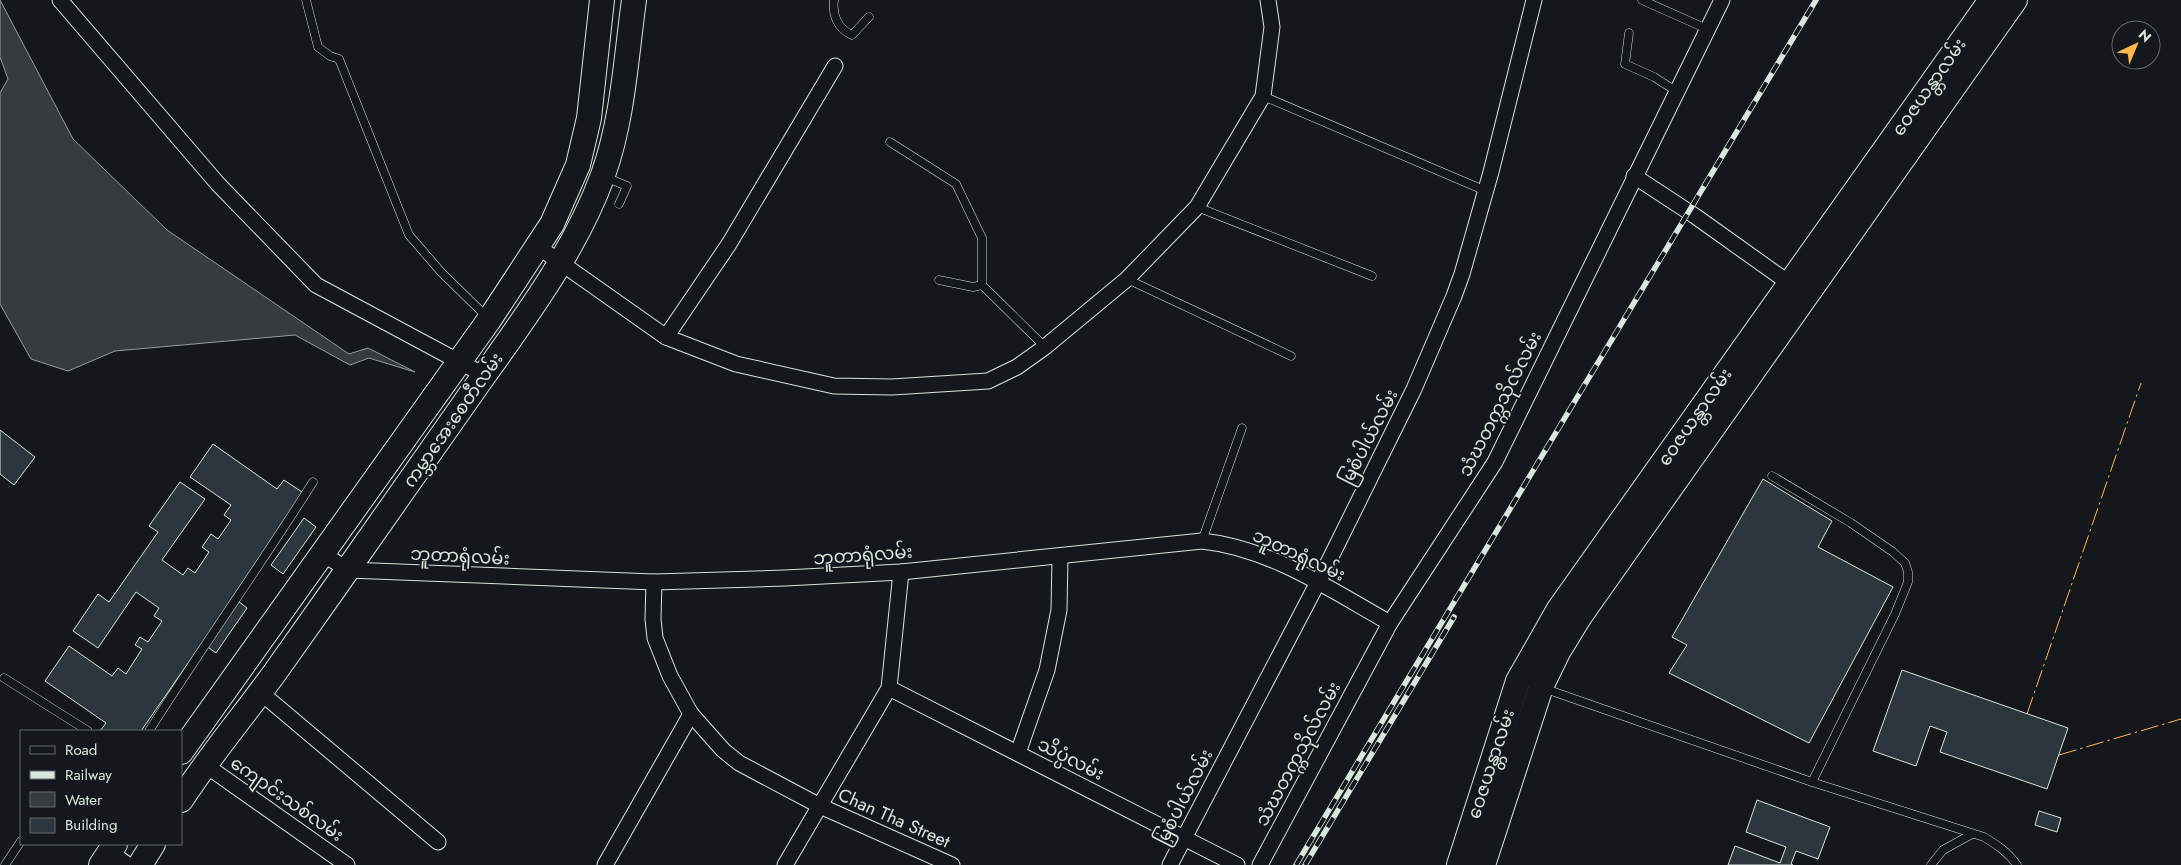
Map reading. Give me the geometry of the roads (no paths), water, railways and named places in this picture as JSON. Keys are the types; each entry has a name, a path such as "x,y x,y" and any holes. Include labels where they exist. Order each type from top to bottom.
{"main road":[{"name":"ကမ္ဘာအေးစေတီလမ်း","path":"182,751 489,320 552,224 578,165 589,118 602,0"},
{"name":"ကမ္ဘာအေးစေတီလမ်း","path":"183,795 348,570 514,334 560,263 584,220 603,176 618,122 634,0"},
{"name":"ဝေဇယန္တာလမ်း","path":"1483,865 1541,687 1558,652 1580,616 1991,0"},
{"name":"ဝေဇယန္တာလမ်း","path":"1459,865 1518,681 1559,609 2015,0"},
{"path":"140,865 152,845"}],"street":[{"path":"61,0 218,184 316,285 484,375"},
{"path":"537,246 666,337 736,364 834,386 892,387 988,380 1017,368 1045,347 1127,279 1197,207 1263,96 1272,27 1268,0"},
{"name":"မြစံပါယ်လမ်း","path":"1170,865 1317,582 1418,381 1462,274 1486,191 1534,0"},
{"name":"သံဃတက္ကသိုလ်လမ်း","path":"1260,865 1390,623 1495,462 1722,0"},
{"path":"666,337 729,244 835,66"},
{"path":"1634,176 1695,216 1798,290"},
{"name":"ဘူတာရုံလမ်း","path":"348,570 654,582 901,572 1202,541 1225,543 1259,553 1317,582 1390,623"},
{"path":"323,554 348,570"},
{"path":"1018,753 1047,670 1059,610 1060,557"},
{"path":"785,865 889,688 901,572"},
{"name":"Chan Tha Street","path":"654,582 653,619 655,638 670,676 691,714 723,750 739,763 820,806 952,865"},
{"name":"သိပ္ပံလမ်း","path":"889,688 1236,865"},
{"path":"260,692 438,842"},
{"path":"605,865 691,714"},
{"name":"ကျောင်းသစ်လမ်း","path":"204,764 347,865"}],"lane":[{"path":"306,0 318,47 330,56 339,59 409,235 441,272 489,320"},
{"path":"834,0 833,11 843,31 852,35 869,17"},
{"path":"1642,0 1707,29"},
{"path":"1630,33 1625,64 1654,77 1676,91"},
{"path":"1263,96 1486,191"},
{"path":"890,142 956,184 982,238 982,285 1045,347"},
{"path":"603,176 627,186 619,204"},
{"path":"1197,207 1372,276"},
{"path":"1127,279 1291,356"},
{"path":"939,280 973,287 982,285"},
{"path":"1202,541 1242,428"},
{"path":"1772,476 1851,523 1894,552 1905,563 1908,572 1908,582 1894,614 1812,782"},
{"path":"150,730 184,676 264,560 313,482"},
{"path":"4,678 86,730"},
{"path":"1541,687 1812,782 1984,837 2011,856 2017,865"},
{"path":"1932,865 1943,850 1972,834"},
{"path":"6,865 20,842"}],"water":[{"path":"0,0 73,139 167,230 349,354 368,348 415,372 369,358 350,365 295,335 115,351 68,371 31,359 0,304 0,93 8,79 0,57"}],"railway":[{"path":"1296,865 1816,0"},
{"path":"1305,865 1454,617"}]}
